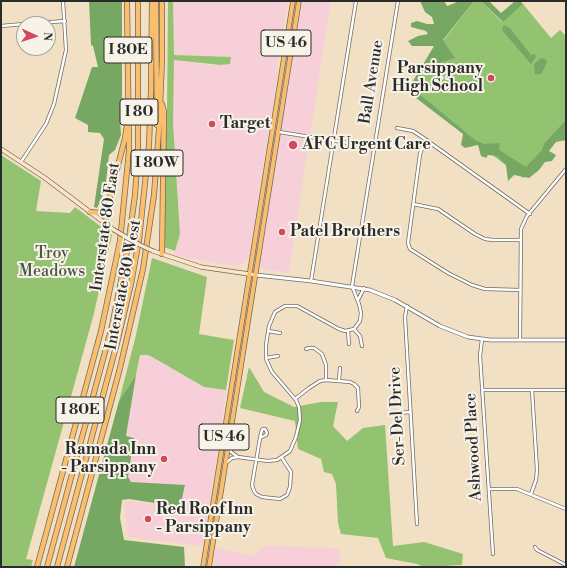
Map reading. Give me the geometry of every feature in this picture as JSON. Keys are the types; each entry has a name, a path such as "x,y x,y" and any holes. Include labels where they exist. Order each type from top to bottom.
{"highway":[{"name":"Interstate 80 East","path":"38,567 99,339 114,273 123,222 128,172 127,1"},
{"name":"I 80","path":"47,567 108,340 128,246 135,195 138,153 138,1"},
{"name":"I 80","path":"57,567 117,343 131,284 145,188 150,138 152,1"},
{"path":"150,226 157,118 156,1"},
{"name":"Interstate 80 West","path":"67,567 132,321 143,269 150,226 161,100 162,1"},
{"name":"US 46","path":"203,567 293,1"},
{"name":"US 46","path":"209,567 299,1"},
{"path":"161,100 164,111 162,254"},
{"path":"105,223 107,209 125,138 128,112"},
{"path":"90,212 100,213 107,209"}],"main road":[{"path":"1,149 45,178 114,230 140,245 153,251 201,267 256,275"}],"street":[{"path":"21,162 46,124 53,108 66,56 63,1"},
{"path":"311,281 356,1"},
{"name":"Ball Avenue","path":"352,286 398,1"},
{"path":"56,22 65,21"},
{"path":"1,26 16,25"},
{"path":"397,128 413,131 427,140 530,214"},
{"path":"278,132 374,147"},
{"path":"427,140 420,154 408,243 411,251 472,285 491,289 520,290"},
{"path":"520,340 520,240 522,225 566,169"},
{"path":"413,204 438,209 485,239 520,240"},
{"path":"256,275 364,288 388,296 449,330 468,337 482,339 566,340"},
{"path":"225,464 230,458 238,457 276,461 282,458 292,447 299,428 300,412 295,399 272,372 266,358 268,331 270,321 275,312 281,307 293,305 301,307 339,329 348,331 354,329 358,325 360,317 358,300 352,286"},
{"path":"358,300 364,288"},
{"name":"Ser-Del Drive","path":"407,306 404,317 417,524"},
{"path":"354,329 360,336 362,346"},
{"path":"268,331 280,333"},
{"path":"348,331 349,344"},
{"name":"Ashwood Place","path":"482,339 480,356 492,554"},
{"path":"306,349 314,348 322,354 326,361 326,380"},
{"path":"266,358 278,356"},
{"path":"339,381 340,368"},
{"path":"295,399 320,381 350,382 358,388 359,407 357,411"},
{"path":"482,390 566,390"},
{"path":"531,494 536,480 537,470 532,390"},
{"path":"399,413 410,412"},
{"path":"260,438 252,485 256,494 262,497 280,499 284,498 288,493 292,474 291,470 282,458"},
{"path":"229,442 231,452 238,457"},
{"path":"488,489 513,488 566,509"},
{"path":"535,547 537,550 566,565"}],"shaded area":[{"path":"173,1 288,1 277,64 278,72 249,255 245,262 237,266 174,255 180,234 173,124 174,60 212,65 231,57 174,55"},
{"path":"302,1 331,1 310,135 281,130"},
{"path":"280,135 309,140 289,273 262,269 260,265"},
{"path":"140,355 148,355 154,358 204,387 226,390 203,546 171,542 177,508 180,507 131,482 128,477 134,439 126,436"},
{"path":"129,501 176,507 170,542 128,537 124,506 125,503"},
{"path":"263,546 339,548 340,567 213,567 216,548 255,556"}],"green space":[{"path":"89,1 122,1 121,135 115,150 109,155 105,190 97,208 94,207 104,139 100,133 88,132 88,125 75,118 92,67 98,67 93,46 91,45"},
{"path":"168,1 173,1 174,55 231,57 230,64 221,65 174,60 173,124 180,234 175,251 164,247"},
{"path":"420,1 444,1 447,6 457,1 474,1 443,40 455,58 430,66 425,65 420,77 423,82 418,93 475,140 484,144 500,143 499,150 526,167 566,120 566,140 556,142 549,151 556,155 552,161 545,162 539,170 529,178 514,175 508,181 506,165 497,156 488,155 486,158 481,156 478,145 465,148 461,145 463,134 407,91 434,46 412,46 408,41 418,36 428,34 426,31 411,27 411,23 417,21 427,24 434,24 432,17 425,12"},
{"name":"Parsippany High School","path":"474,1 481,1 502,22 523,4 551,38 560,30 566,36 566,130 523,178 407,91 425,65 454,58 443,41"},
{"path":"481,1 489,1 501,13 514,2 520,1 523,4 503,22"},
{"path":"504,25 510,28 531,55 535,54 536,57 531,64 502,30"},
{"path":"541,58 545,59 547,62 541,74 535,74 534,64"},
{"name":"Troy Meadows","path":"1,155 41,181 36,211 70,213 75,207 112,235 93,317 26,559 33,560 31,567 1,567"},
{"path":"152,258 207,277 199,334 234,340 226,390 204,387 148,355 140,355 136,375 119,401 136,335"},
{"path":"249,367 264,392 294,407 321,402 338,402 333,426 347,441 363,428 385,425 393,546 424,542 463,554 462,565 423,567 417,564 386,558 378,538 341,534 338,523 336,484 332,474 324,472 321,459 298,449 295,421 240,408"},
{"path":"136,375 126,436 134,438 128,477 131,482 185,485 180,507 129,499 122,500 120,518 124,540 184,547 185,567 74,567 119,401"}],"place":[{"name":"Parsippany High School","path":"491,78"},
{"name":"Target","path":"212,124"},
{"name":"AFC Urgent Care","path":"293,145"},
{"name":"Patel Brothers","path":"282,232"},
{"name":"Ramada Inn - Parsippany","path":"164,459"},
{"name":"Red Roof Inn - Parsippany","path":"148,519"}]}
